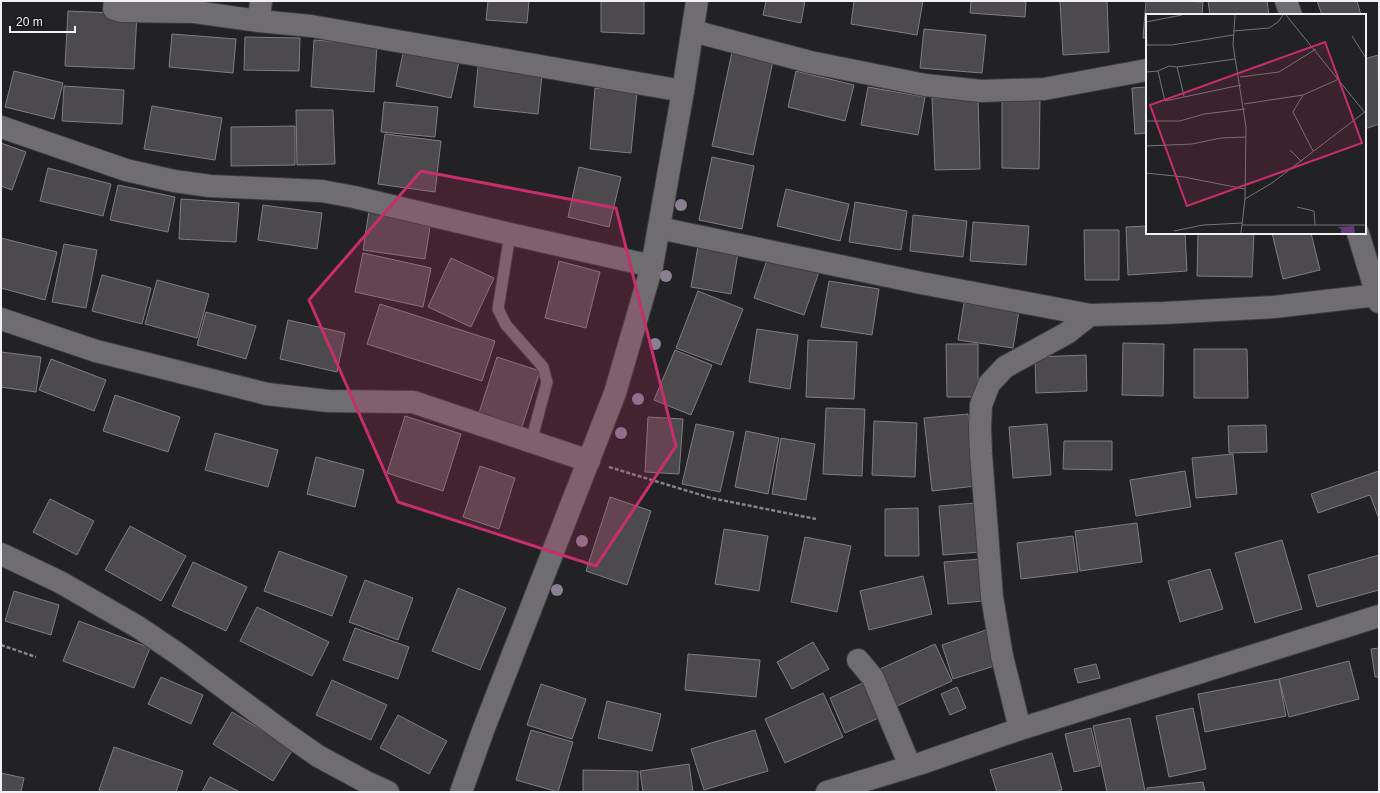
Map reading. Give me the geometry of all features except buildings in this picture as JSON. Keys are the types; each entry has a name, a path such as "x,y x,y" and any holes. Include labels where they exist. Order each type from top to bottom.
{"street":[{"path":"115,1 114,9 121,11 260,11 311,26 683,91"},
{"path":"460,792 615,392 652,266 683,91 697,1"},
{"path":"1286,1 1291,14"},
{"path":"693,31 810,62 925,85 981,91 1044,89 1146,70"},
{"path":"1,127 126,170 174,181 210,186 322,191 354,197 652,266"},
{"path":"659,228 921,283 1090,315 1164,313 1274,307 1378,298 1358,234"},
{"path":"1020,729 1002,656 992,597 981,454 981,405 989,384 1006,367 1067,333 1090,315"},
{"path":"1,319 96,351 267,394 328,401 413,402 589,461"},
{"path":"1,554 60,582 138,627 178,654 318,756 388,792"},
{"path":"827,792 1020,729 1379,616"},
{"path":"858,660 873,678 910,766"}],"lane":[{"path":"510,234 498,309 506,325 543,367 547,382 531,442"}],"path":[{"path":"589,461 711,498 816,519"},
{"path":"1,645 36,657"}],"highlighted area":[{"path":"421,171 616,208 676,446 596,566 398,502 309,300"}]}
